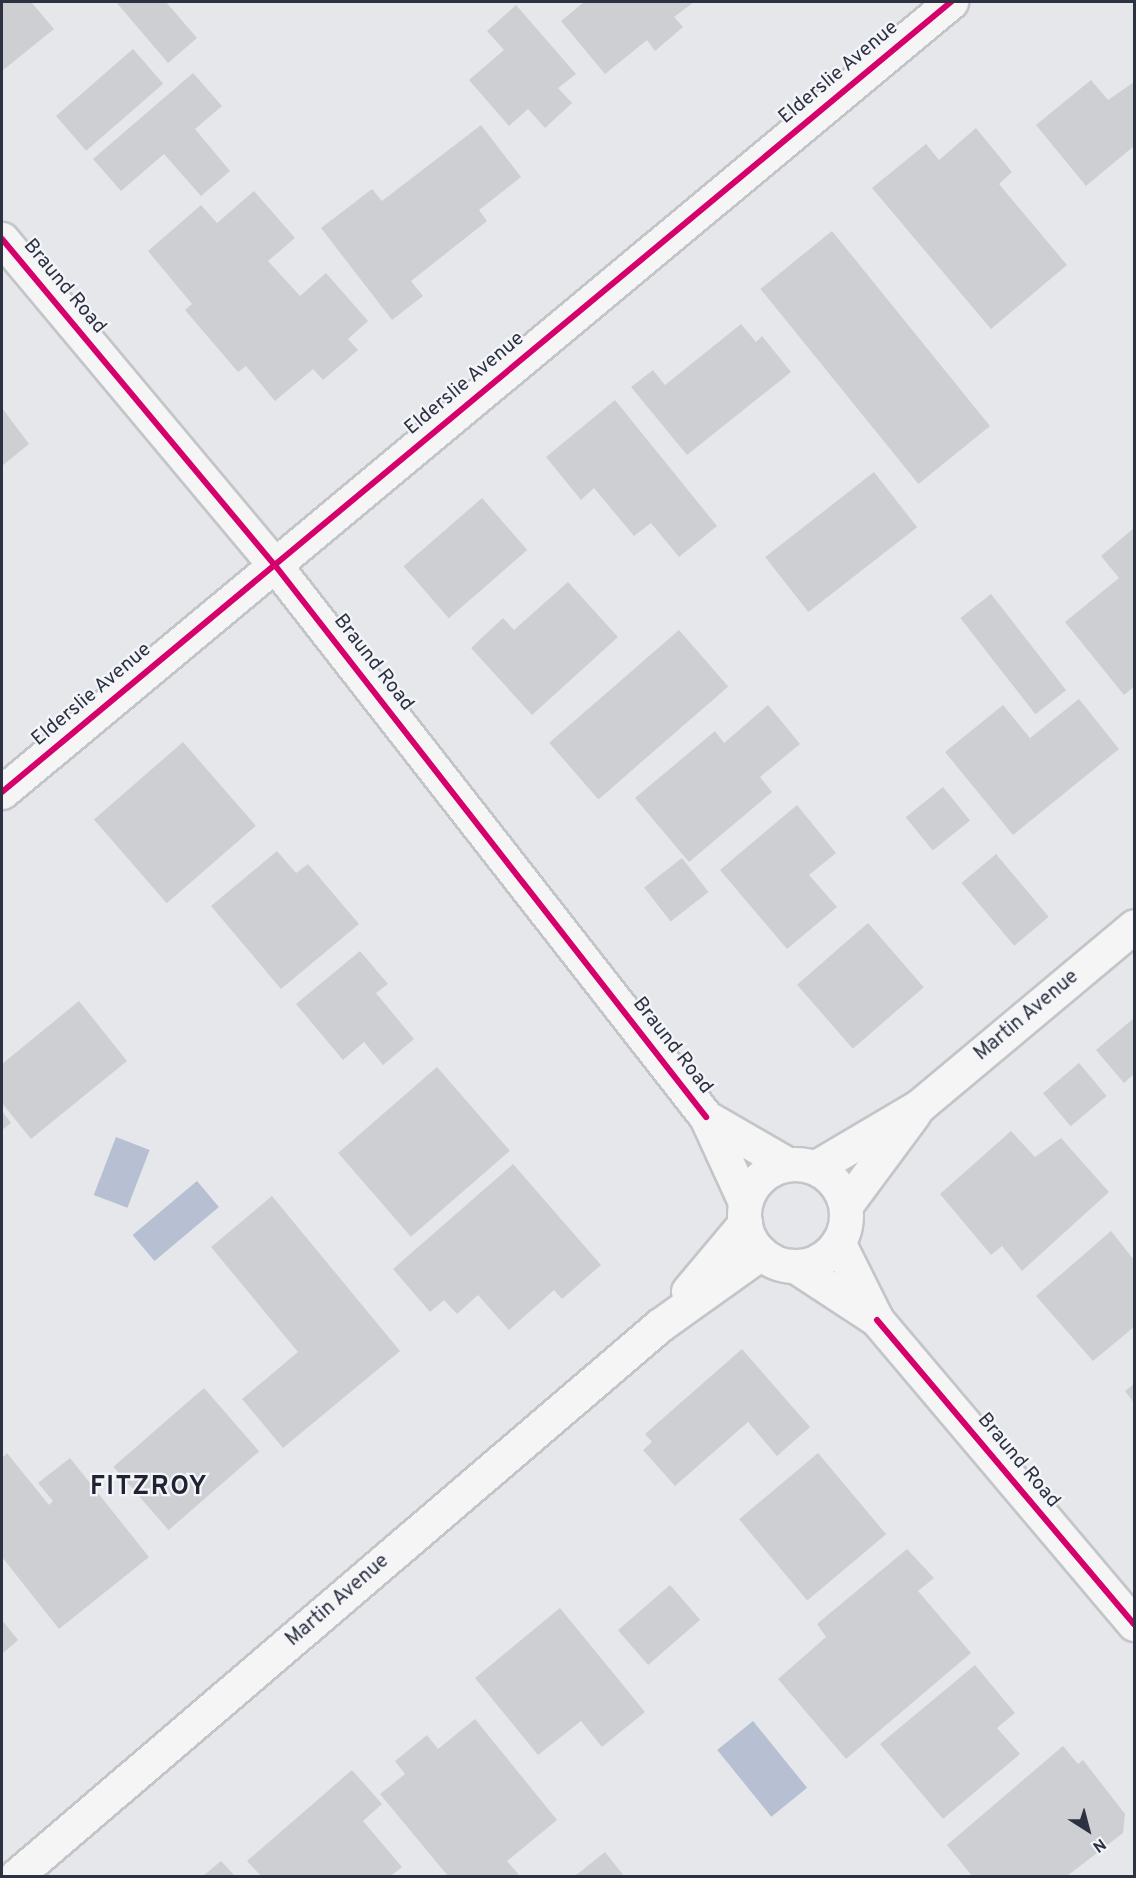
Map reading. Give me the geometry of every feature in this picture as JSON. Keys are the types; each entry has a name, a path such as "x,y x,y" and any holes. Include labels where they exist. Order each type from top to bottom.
{"street":[{"name":"Elderslie Avenue","path":"2,792 951,2"},
{"name":"Braund Road","path":"2,239 274,564 706,1117 745,1213"},
{"name":"Martin Avenue","path":"801,1165 919,1106 1134,926"},
{"name":"Martin Avenue","path":"846,1205 919,1106"},
{"name":"Braund Road","path":"706,1117 801,1165"},
{"path":"801,1165 840,1189 846,1205 838,1242 827,1255 798,1268 761,1253 745,1213 760,1177 801,1165"},
{"name":"Martin Avenue","path":"660,1325 745,1213"},
{"name":"Braund Road","path":"838,1242 877,1320 1134,1624"},
{"name":"Martin Avenue","path":"16,1876 660,1325 761,1253"},
{"name":"Braund Road","path":"798,1268 877,1320"}],"water":[{"path":"116,1137 150,1150 127,1208 94,1195"},
{"path":"197,1181 219,1207 155,1261 133,1235"},
{"path":"753,1721 807,1788 771,1817 717,1750"}],"building":[{"path":"31,2 54,29 2,71 2,3"},
{"path":"116,2 166,2 197,38 168,63"},
{"path":"584,2 694,2 674,17 683,27 655,51 647,40 605,74 561,21"},
{"path":"516,5 576,74 558,88 572,103 545,128 528,109 509,126 469,80 504,50 487,31"},
{"path":"133,49 163,84 86,151 56,116"},
{"path":"193,73 222,106 195,129 230,171 201,196 164,154 121,191 93,159"},
{"path":"1091,80 1108,100 1134,82 1134,146 1086,186 1036,125"},
{"path":"481,125 521,177 479,210 487,221 411,281 423,296 392,320 321,228 372,189 382,201"},
{"path":"976,128 1012,172 999,184 1067,265 991,329 872,188 926,144 939,160"},
{"path":"254,191 295,238 268,261 300,296 326,273 368,321 348,339 358,350 323,380 313,369 275,401 246,366 238,372 185,310 192,304 148,251 201,205 217,223"},
{"path":"832,231 990,426 918,484 761,289"},
{"path":"741,324 756,342 762,336 791,372 687,455 631,387 653,370 665,385"},
{"path":"615,400 717,526 679,557 651,523 634,536 594,488 581,500 546,457"},
{"path":"2,408 29,444 2,466"},
{"path":"874,472 917,527 808,612 765,557"},
{"path":"482,498 527,550 449,618 404,566"},
{"path":"1134,528 1134,687 1124,695 1065,622 1119,578 1101,556"},
{"path":"568,582 618,637 532,715 471,648 503,618 514,630"},
{"path":"991,594 1066,690 1035,714 960,618"},
{"path":"679,630 728,687 598,799 549,743"},
{"path":"1079,699 1119,749 1013,835 945,752 1003,705 1030,738"},
{"path":"768,705 800,744 760,777 772,792 689,862 635,798 715,731 724,743"},
{"path":"183,742 256,826 167,903 94,819"},
{"path":"943,787 970,820 933,851 906,817"},
{"path":"797,805 836,853 809,875 837,907 787,949 720,870"},
{"path":"277,851 296,873 308,864 359,924 281,989 211,906"},
{"path":"996,854 1049,917 1014,946 962,883"},
{"path":"682,858 708,892 671,921 644,888"},
{"path":"868,923 924,987 853,1049 797,985"},
{"path":"360,951 388,984 376,993 414,1039 383,1065 364,1042 343,1060 296,1004"},
{"path":"79,1001 127,1061 31,1139 2,1103 2,1064"},
{"path":"1134,1018 1134,1074 1124,1083 1096,1050"},
{"path":"1079,1063 1107,1096 1071,1126 1043,1093"},
{"path":"437,1067 510,1151 411,1237 338,1153"},
{"path":"2,1111 11,1123 2,1130"},
{"path":"1011,1131 1035,1157 1061,1138 1109,1192 1022,1271 1002,1246 991,1255 940,1194"},
{"path":"513,1164 601,1265 562,1299 554,1290 509,1330 478,1295 457,1314 444,1300 430,1312 393,1269"},
{"path":"272,1196 400,1351 283,1448 242,1399 298,1352 211,1247"},
{"path":"1111,1231 1134,1260 1134,1327 1093,1361 1036,1296"},
{"path":"742,1349 810,1427 777,1456 748,1422 675,1486 643,1450 652,1442 645,1434"},
{"path":"1134,1384 1134,1403 1125,1391"},
{"path":"204,1388 259,1451 169,1530 113,1467"},
{"path":"7,1453 49,1505 53,1501 38,1483 70,1458 149,1557 59,1629 2,1557 2,1458"},
{"path":"818,1453 886,1534 807,1600 739,1519"},
{"path":"907,1549 934,1578 918,1591 971,1653 846,1759 778,1679 826,1637 817,1624"},
{"path":"670,1585 700,1620 648,1665 618,1630"},
{"path":"560,1608 645,1712 602,1747 581,1721 538,1755 475,1678"},
{"path":"2,1620 18,1640 2,1654"},
{"path":"975,1665 1015,1713 997,1728 1020,1754 943,1819 880,1744"},
{"path":"475,1719 557,1820 507,1861 520,1876 448,1876 380,1794 405,1774 395,1761 427,1735 438,1749"},
{"path":"1063,1746 1078,1764 1083,1760 1125,1814 1123,1833 1067,1876 972,1876 947,1845"},
{"path":"352,1770 382,1804 363,1821 402,1867 391,1876 261,1876 247,1861"},
{"path":"605,1852 624,1876 575,1876"},
{"path":"221,1861 235,1876 203,1876"}],"cycle path":[{"path":"2,792 951,2"},
{"path":"2,239 274,564 706,1117"},
{"path":"877,1320 1134,1624"}],"district":[{"name":"FITZROY","path":"149,1488"}]}
